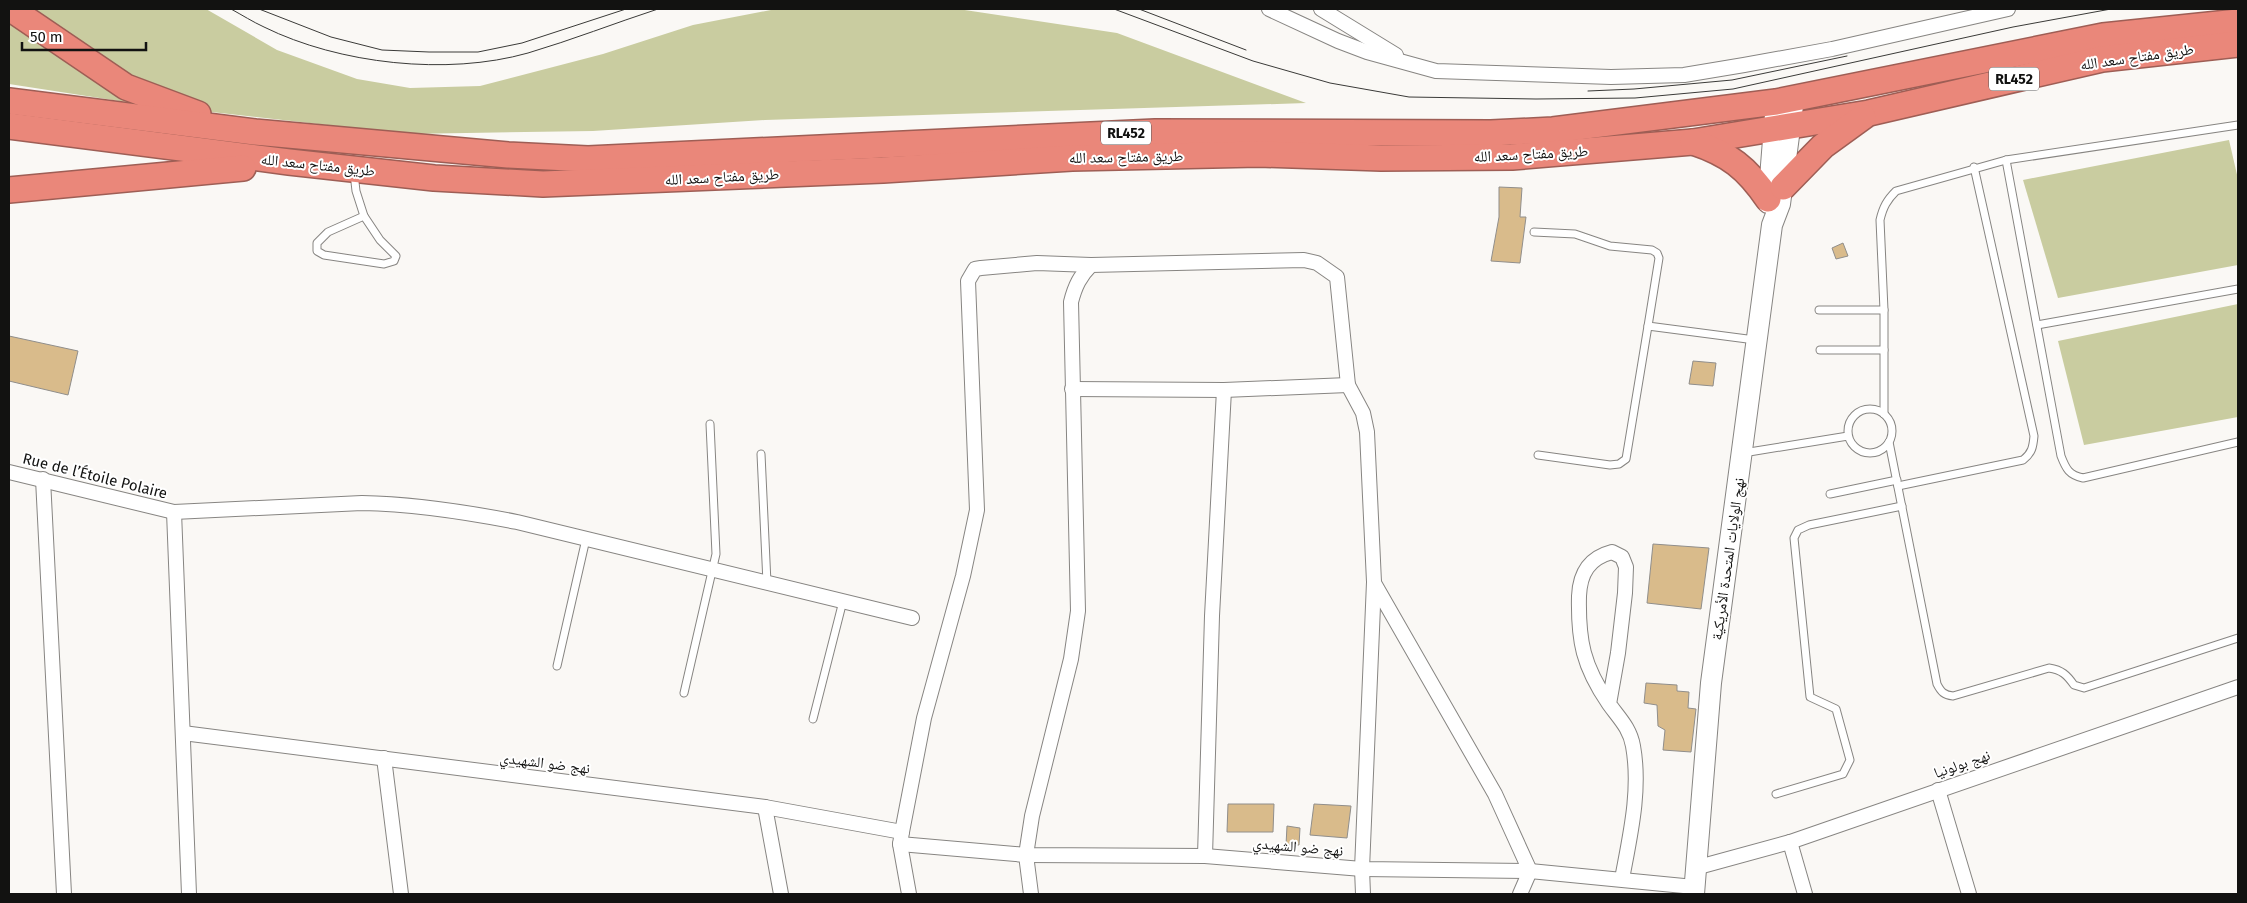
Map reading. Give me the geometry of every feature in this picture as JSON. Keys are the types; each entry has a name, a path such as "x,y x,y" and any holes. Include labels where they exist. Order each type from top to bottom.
{"highway":[{"path":"11,9 126,87 190,112 255,132"},
{"name":"طريق مفتاح سعد الله","path":"9,101 255,132 508,155 588,158 1155,132 1500,132 1553,130 1785,100 2103,36 2238,22"},
{"name":"طريق مفتاح سعد الله","path":"9,126 289,162 434,178 543,184 883,170 1072,158 1259,154 1381,158 1512,157 1693,142 1869,113 2102,59 2238,44"},
{"path":"1693,142 1716,150 1737,162 1754,179 1776,193 1823,146 1869,113"},
{"path":"9,190 215,169 247,168 289,162"}],"street":[{"path":"1269,9 1338,40 1412,65 1436,71 1540,76 1684,75 1832,49 2008,9"},
{"path":"1321,9 1412,65"},
{"name":"نهج الولايات المتحدة الأمريكية","path":"1694,883 1711,683 1758,340 1785,100"},
{"path":"909,894 901,838 924,718 963,576 977,510 968,281 975,270 980,268 1037,263 1091,265 1304,260 1316,263 1337,277 1348,385 1363,413 1367,432 1374,582 1362,868 1363,894"},
{"path":"1031,894 1026,856 1032,816 1076,631 1078,611 1071,302 1074,288 1081,276 1091,265"},
{"path":"1072,388 1224,390 1348,385"},
{"path":"1205,856 1212,616 1224,390"},
{"name":"Rue de l’Étoile Polaire","path":"9,472 174,512 362,503 470,513 586,539 912,618"},
{"path":"43,480 64,894"},
{"path":"174,512 189,894"},
{"path":"1609,704 1618,653 1626,566 1622,557 1612,552 1598,556 1592,562 1580,583 1578,626 1580,644 1585,661 1609,704 1626,724 1633,744 1636,768 1632,824 1622,879"},
{"path":"1374,582 1495,794 1530,871 1520,894"},
{"name":"نهج بولونيا","path":"1694,883 1790,842 2238,687"},
{"name":"نهج ضو الشهيدي","path":"183,733 765,807 901,838 1026,856 1205,856 1362,868 1530,871 1694,883"},
{"path":"384,758 401,894"},
{"path":"1938,790 1970,894"},
{"path":"765,807 781,894"},
{"path":"1790,842 1805,894"}],"lane":[{"path":"2238,125 2006,160 1974,167 1896,191 1883,207 1880,220 1884,310 1884,414 1891,427 1889,442 1937,684 1941,691 1947,696 1953,696 2049,668 2059,670 2067,675 2074,685 2084,688 2238,638"},
{"path":"2006,160 2061,456 2066,470 2074,476 2083,478 2238,442"},
{"path":"1830,494 2023,460 2030,455 2034,436 1974,167"},
{"path":"354,169 356,191 364,216 380,240 396,256 394,261 384,264 324,255 317,251 317,244 328,232 364,216"},
{"path":"1534,232 1575,234 1610,246 1652,250 1657,253 1659,258 1626,459 1619,464 1610,464 1538,455"},
{"path":"2037,326 2238,289"},
{"path":"1820,310 1884,310"},
{"path":"1648,326 1758,340"},
{"path":"1820,350 1884,350"},
{"path":"1884,414 1869,409 1862,411 1851,421 1848,436 1856,449 1870,453 1878,452 1889,442"},
{"path":"684,693 716,554 710,424"},
{"path":"1743,453 1848,436"},
{"path":"761,454 767,583"},
{"path":"1776,794 1843,774 1850,760 1836,709 1810,697 1794,538 1798,530 1809,525 1902,506"},
{"path":"557,666 586,539"},
{"path":"813,719 843,601"}],"green space":[{"path":"9,9 206,9 277,50 357,79 410,88 480,86 603,54 693,25 776,9 958,9 1117,33 1306,103 765,120 593,131 407,134 132,103 9,84"},
{"path":"2229,140 2238,179 2238,265 2058,298 2023,180"},
{"path":"2238,304 2238,417 2084,445 2058,341"}],"building":[{"path":"1499,187 1522,188 1520,217 1526,217 1520,263 1491,261 1499,217"},
{"path":"1843,243 1848,256 1836,259 1832,248"},
{"path":"9,336 78,351 68,395 9,381"},
{"path":"1693,361 1716,363 1713,386 1689,384"},
{"path":"1653,544 1709,548 1701,609 1647,603"},
{"path":"1646,683 1677,685 1677,691 1689,692 1688,708 1696,709 1691,752 1663,750 1665,730 1658,726 1657,705 1644,703"},
{"path":"1228,804 1274,804 1273,832 1227,832"},
{"path":"1314,804 1351,806 1347,838 1310,835"},
{"path":"1287,826 1300,828 1299,845 1286,845"}],"tram line":[{"path":"231,9 264,27 294,40 326,50 359,58 429,65 463,64 496,60 528,53 658,9"},
{"path":"259,9 331,37 382,50 429,52 478,52 522,43 626,9"},
{"path":"1114,9 1253,61 1330,83 1409,97 1536,99 1635,98 1733,89 2013,27 2111,9"},
{"path":"1139,9 1246,50"},
{"path":"1588,91 1634,89 1732,80 1847,56"}]}
